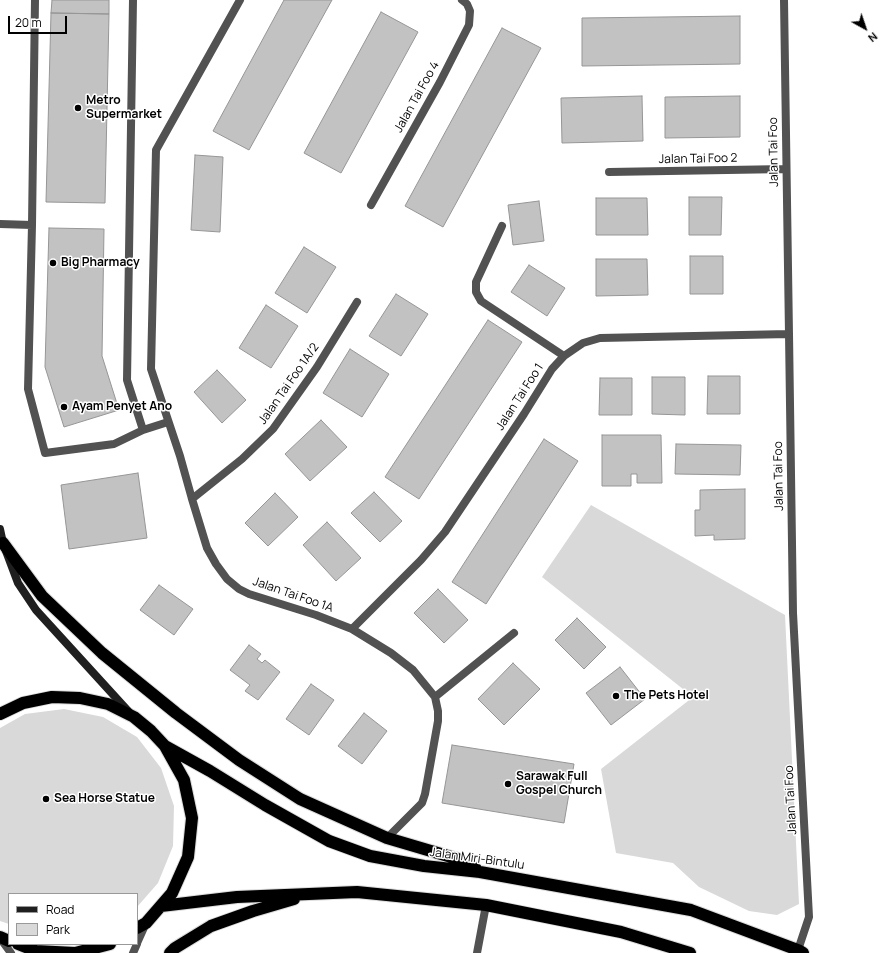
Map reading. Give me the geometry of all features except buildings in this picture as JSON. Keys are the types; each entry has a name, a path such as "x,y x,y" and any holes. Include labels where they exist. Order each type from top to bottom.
{"highway":[{"path":"3,543 42,596 102,653 176,713 239,760 300,799 387,838 458,859 480,872"},
{"path":"0,714 23,703 52,697 80,698 108,704 134,717 151,731 165,746 184,780 192,818 188,857 172,893 142,926"},
{"name":"Jalan Miri-Bintulu","path":"165,746 329,841 370,856 424,866 480,872 691,910 801,951"},
{"path":"161,906 237,897 357,892 486,905 621,932 690,953"},
{"path":"170,953 175,948 211,926 311,894"},
{"path":"21,945 36,951 75,953 106,945"}],"street":[{"path":"35,0 28,389 45,454 114,444 143,430 168,422"},
{"path":"133,0 127,380 143,430"},
{"name":"Jalan Tai Foo 1A","path":"240,0 156,150 151,369 180,456 208,548 216,564 227,579 239,589 249,594 316,615 352,629 391,653 413,670 435,697"},
{"name":"Jalan Tai Foo 4","path":"371,205 440,82 469,25 470,11 462,0"},
{"name":"Jalan Tai Foo","path":"784,0 793,613 809,917 801,951"},
{"name":"Jalan Tai Foo 2","path":"609,172 786,169"},
{"path":"0,224 32,225"},
{"path":"502,226 476,282 476,292 481,301 564,356"},
{"name":"Jalan Tai Foo 1A/2","path":"192,499 242,459 273,429 318,367 357,302"},
{"name":"Jalan Tai Foo 1","path":"352,629 421,560 445,532 524,414 552,369 564,356 583,343 600,338 788,334"},
{"path":"0,529 3,543 18,583 36,610 134,717"},
{"path":"387,838 422,803 425,794 438,721 438,711 435,697 514,633"},
{"path":"477,953 486,905"},
{"path":"138,940 142,926"},
{"path":"0,938 11,953"}],"green space":[{"path":"591,505 785,615 799,904 777,915 749,911 699,887 673,863 616,853 601,769 693,697 542,577"},
{"path":"64,709 103,717 137,737 161,768 174,806 173,846 158,883 138,906 138,893 8,893 8,924 0,921 0,728 25,714"}],"place":[{"name":"Metro Supermarket","path":"78,108"},
{"name":"Big Pharmacy","path":"53,263"},
{"name":"Ayam Penyet Ano","path":"64,407"},
{"name":"The Pets Hotel","path":"616,696"},
{"name":"Sarawak Full Gospel Church","path":"508,784"},
{"name":"Sea Horse Statue","path":"46,799"}]}
